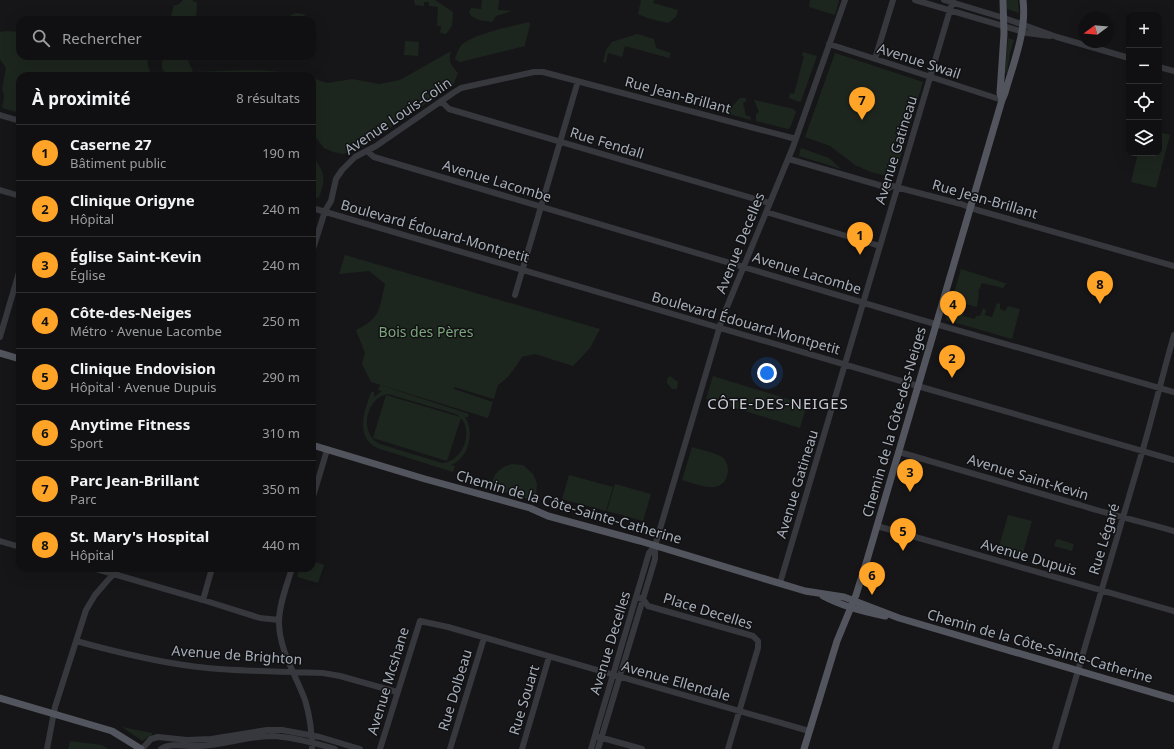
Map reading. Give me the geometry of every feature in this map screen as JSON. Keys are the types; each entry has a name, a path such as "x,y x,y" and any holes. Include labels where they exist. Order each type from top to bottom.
{"main road":[{"name":"Chemin de la Côte-des-Neiges","path":"1002,100 1000,93 1004,26 1003,0"},
{"name":"Chemin de la Côte-des-Neiges","path":"804,749 837,641 852,604 877,526 1005,93 1022,28 1023,0"},
{"path":"0,353 16,358"},
{"name":"Chemin de la Côte-Sainte-Catherine","path":"316,446 524,506 548,516 655,546 780,584 820,594 834,602 852,604 867,613 899,618 1174,699"},
{"path":"0,698 112,732 141,749"}],"street":[{"name":"Avenue Decelles","path":"591,749 616,676 639,598 656,555 655,546 720,328 743,267 789,159 845,0"},
{"path":"875,59 893,0"},
{"path":"915,0 1004,26 1022,28 1126,57"},
{"path":"944,0 953,1 1004,18 1022,28"},
{"name":"Avenue Gatineau","path":"780,584 953,1"},
{"name":"Avenue Swail","path":"829,44 930,78 1002,100"},
{"path":"1162,67 1174,71"},
{"name":"Avenue Louis-Colin","path":"316,239 325,211 330,201 336,179 342,170 355,157 367,151 441,100 461,88 534,72 546,72 578,81"},
{"path":"515,295 578,81"},
{"name":"Rue Jean-Brillant","path":"578,81 796,139"},
{"name":"Rue Fendall","path":"441,100 449,108 770,203"},
{"path":"0,115 16,120"},
{"name":"Avenue Lacombe","path":"367,151 374,157 541,207 864,303 1174,392"},
{"name":"Rue Jean-Brillant","path":"789,159 889,188 892,186 1174,266"},
{"path":"0,190 16,195"},
{"name":"Boulevard Édouard-Montpetit","path":"316,209 1174,460"},
{"path":"766,212 880,246"},
{"path":"0,337 16,283"},
{"name":"Rue Légaré","path":"1055,749 1142,451 1174,335"},
{"path":"316,487 327,450"},
{"name":"Avenue Saint-Kevin","path":"899,452 1082,506 1174,531"},
{"name":"Avenue Dupuis","path":"877,526 1174,612"},
{"path":"0,541 16,546"},
{"path":"106,572 260,618 279,620"},
{"path":"47,749 54,714 86,610 90,602 115,572"},
{"path":"203,600 211,572"},
{"path":"291,572 282,601 279,620 280,632 284,649 309,714 312,746"},
{"name":"Place Decelles","path":"639,598 648,606 756,638 759,644 758,648 728,749"},
{"name":"Avenue Ellendale","path":"420,621 448,627 809,731"},
{"name":"Avenue Mcshane","path":"380,749 420,621"},
{"name":"Rue Dolbeau","path":"450,749 484,638"},
{"name":"Avenue de Brighton","path":"76,641 168,663 227,670 323,673 340,676 397,692"},
{"name":"Rue Souart","path":"522,749 549,657"},
{"name":"Avenue Decelles","path":"598,749 616,676"},
{"path":"161,749 166,746 267,730 282,730 311,735 360,749"},
{"path":"141,749 151,739 158,737 186,743 218,745 272,736 284,737 312,746 335,749"},
{"path":"595,736 642,749"}],"green space":[{"path":"183,0 193,0 193,2 197,2 196,16 171,16 174,5 178,5"},
{"path":"414,0 435,0 453,12 452,26 446,34 440,33 441,26 437,26 438,7 429,6 429,2 424,2 424,6 415,5"},
{"path":"482,0 499,0 498,10 512,11 496,16 492,22 479,20 471,16 469,12 471,8 481,9"},
{"path":"641,0 654,0 653,3 678,10 676,17 668,23 647,18 638,14"},
{"path":"810,0 839,0 835,15 809,7"},
{"path":"1007,0 1018,0 1019,13 1007,9"},
{"path":"296,13 306,16 289,16"},
{"path":"529,22 530,25 525,46 460,62 455,59 461,46 470,39 495,30"},
{"path":"0,32 16,32 16,60 147,60 150,72 16,72 16,112 2,108 4,96 2,89 6,68 0,59"},
{"path":"637,34 654,39 656,48 671,53 669,58 625,46 622,57 608,53 606,63 603,62 606,50 612,42"},
{"path":"1008,38 1014,40 1010,53 1007,73 1005,73"},
{"path":"405,41 419,42 418,56 404,55"},
{"path":"451,51 451,63 458,73 453,85 368,143 343,154 324,148 316,138 316,79 327,83 352,79 379,84 400,80"},
{"path":"803,52 817,56 801,101 799,102 789,98 790,93 794,94 804,56 802,56"},
{"path":"835,53 923,82 894,178 871,172 855,165 830,146 805,137"},
{"path":"188,60 193,72 164,72 162,61"},
{"path":"235,70 284,72 193,72"},
{"path":"740,98 746,98 746,101 743,103 746,116 750,116 751,120 721,112 722,110 728,111"},
{"path":"754,100 794,109 796,112 790,128 788,129 756,121 756,114 759,112"},
{"path":"1162,133 1170,135 1156,188 1131,182 1137,156 1162,156"},
{"path":"801,148 829,158 841,169 799,156"},
{"path":"316,161 323,175 323,185 319,198 316,198"},
{"name":"Bois des Pères","path":"345,255 600,329 590,348 573,366 535,354 522,357 509,376 498,385 494,399 454,387 454,389 493,402 488,418 371,382 362,364 365,353 356,330 364,326 375,317 380,306 385,284 369,271 339,274"},
{"path":"961,269 1008,284 1006,284 1003,288 982,283 978,292 977,307 966,304 963,316 975,319 976,316 980,316 983,308 986,310 985,315 992,317 997,303 1000,304 1000,309 1005,311 1008,306 1020,309 1012,339 946,320"},
{"path":"670,376 678,382 677,389 672,389 667,383 667,379"},
{"path":"713,376 807,405 800,428 706,399"},
{"path":"380,385 469,414 468,417 465,417 470,430 470,437 466,451 462,457 451,465 455,466 453,472 377,448 370,443 363,430 364,414 371,392 374,392 374,397 382,391 378,390","holes":["388,394 456,414 460,417 386,395 373,438 447,461 461,418 465,424 466,431 464,446 455,458 442,463 380,444 373,439 369,433 367,425 370,409 374,402 380,397"]},
{"path":"692,447 715,454 725,460 728,471 726,479 722,484 717,487 710,487 682,480"},
{"path":"512,464 523,465 533,474 537,483 536,501 489,488 499,471"},
{"path":"569,475 613,487 606,511 562,499"},
{"path":"615,484 651,494 643,521 607,511"},
{"path":"1008,515 1032,521 1021,560 997,554"},
{"path":"1057,539 1074,544 1072,551 1054,546"},
{"path":"316,562 324,565 318,583 297,577 299,572 316,572"},
{"path":"122,727 152,733 152,735 142,741"},
{"path":"70,741 102,745 108,749 68,749"}],"place":[{"name":"Parc Jean-Brillant","path":"862,120"},
{"name":"Caserne 27","path":"860,255"},
{"name":"St. Mary's Hospital","path":"1100,304"},
{"name":"Côte-des-Neiges","path":"953,324"},
{"name":"Clinique Origyne","path":"952,378"},
{"name":"Église Saint-Kevin","path":"910,492"},
{"name":"Clinique Endovision","path":"903,551"},
{"name":"Anytime Fitness","path":"872,595"}],"district":[{"name":"CÔTE-DES-NEIGES","path":"778,404"}]}
